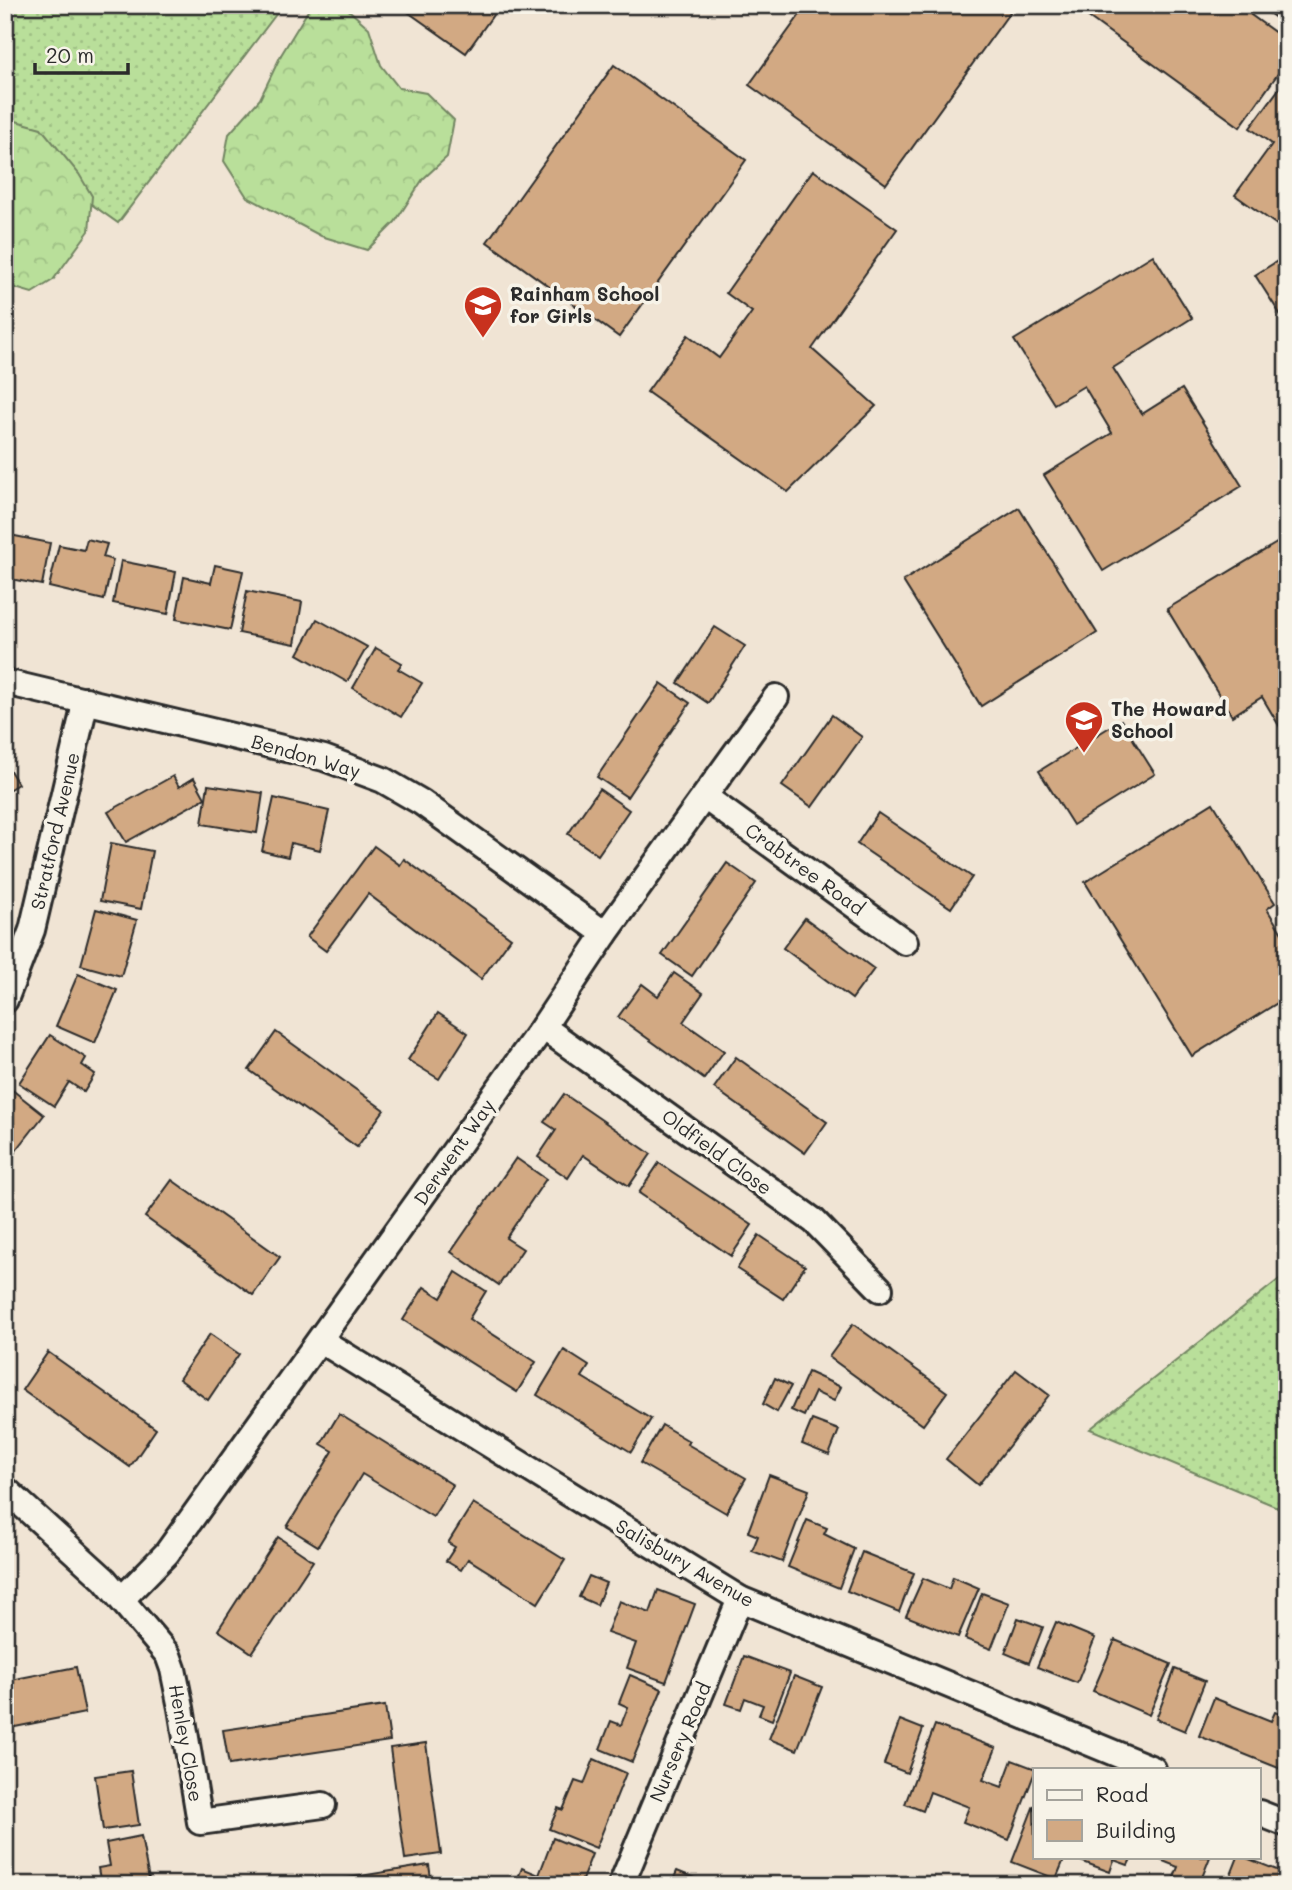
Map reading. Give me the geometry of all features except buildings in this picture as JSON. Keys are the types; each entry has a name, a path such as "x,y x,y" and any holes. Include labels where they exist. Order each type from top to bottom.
{"street":[{"name":"Bendon Way","path":"5,682 324,758 383,780 421,802 605,934"},
{"name":"Derwent Way","path":"122,1599 167,1553 776,697"},
{"name":"Stratford Avenue","path":"5,1000 32,930 86,700"},
{"name":"Crabtree Road","path":"705,797 905,942"},
{"name":"Oldfield Close","path":"543,1027 814,1221 880,1289"},
{"name":"Salisbury Avenue","path":"320,1340 740,1599 1151,1768"},
{"path":"5,1489 104,1579 122,1599"},
{"name":"Henley Close","path":"122,1599 159,1643 173,1669 200,1822 323,1805"},
{"name":"Nursery Road","path":"621,1885 740,1599"},
{"path":"1260,1813 1287,1824"}],"green space":[{"path":"5,5 283,5 118,223 5,143"},
{"path":"321,5 343,5 369,28 381,65 399,88 426,93 454,120 447,157 423,179 395,222 367,250 321,236 247,197 224,161 229,134 260,99 281,55 309,9"},
{"path":"5,118 41,128 79,174 92,196 89,231 53,280 32,293 5,285"},
{"path":"1287,1273 1287,1511 1090,1429"}],"place":[{"name":"Rainham School for Girls","path":"483,339"},
{"name":"The Howard School","path":"1084,754"}]}
